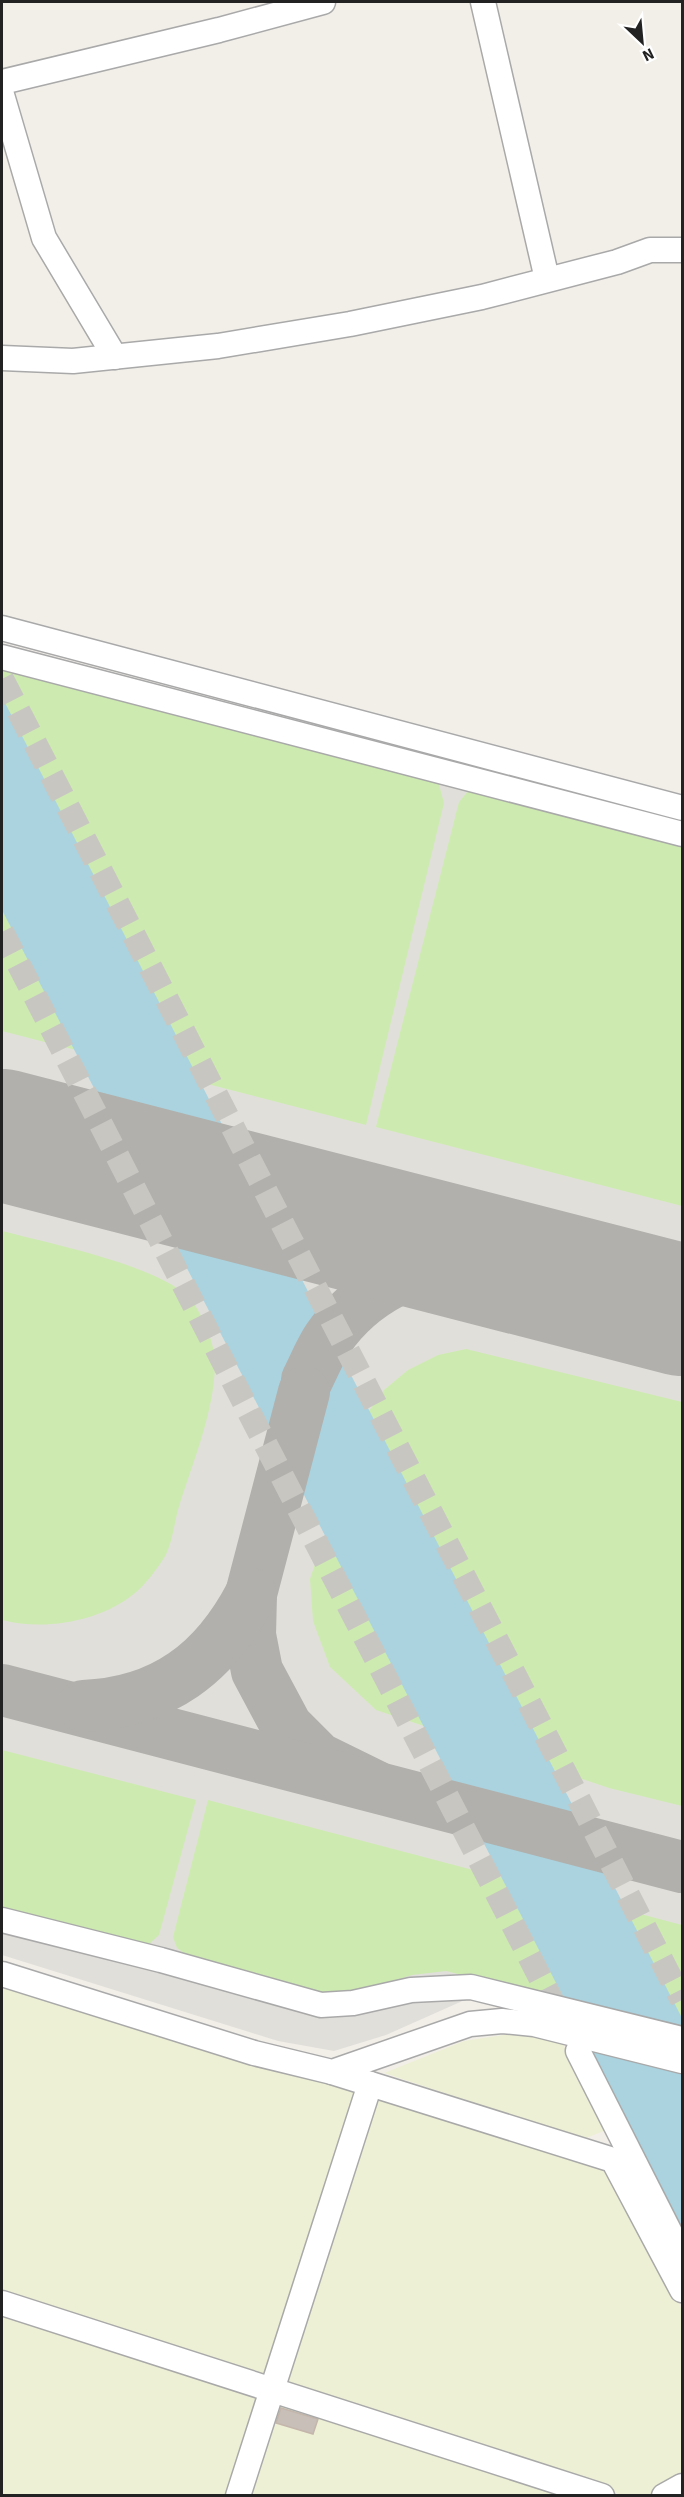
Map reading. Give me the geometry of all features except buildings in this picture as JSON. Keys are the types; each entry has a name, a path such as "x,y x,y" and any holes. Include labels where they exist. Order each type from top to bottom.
{"street":[{"path":"2,82 219,30 323,2"},
{"path":"483,2 547,279"},
{"path":"2,95 44,238 115,357"},
{"path":"2,358 73,361 218,346 350,324 482,297 617,262 650,250 682,250"},
{"path":"2,628 680,802"},
{"path":"2,657 682,834"},
{"path":"2,1920 161,1960 321,2005 353,2003 411,1990 471,1987 682,2039"},
{"path":"2,1974 254,2053 332,2072 613,2160 682,2290"},
{"path":"332,2072 470,2024 502,2021 534,2024 682,2061"},
{"path":"578,2051 682,2256"},
{"path":"237,2496 370,2084"},
{"path":"2,2303 602,2496"},
{"path":"664,2496 682,2486"}],"shaded area":[{"path":"2,647 682,824 682,2049 476,1995 386,2035 334,2051 278,2041 2,1955"}],"green space":[{"path":"2,662 438,781 444,803 366,1125 2,1031"},
{"path":"469,790 682,839 682,1206 376,1127 459,802"},
{"path":"2,1231 103,1257 157,1277 178,1288 196,1307 208,1332 215,1357 214,1383 207,1420 178,1510 167,1553 151,1577 135,1593 105,1611 71,1622 36,1624 2,1620"},
{"path":"466,1349 682,1402 682,1806 609,1788 376,1710 330,1667 313,1621 310,1579 366,1415 384,1390 408,1370 438,1355"},
{"path":"2,1750 196,1800 159,1935 149,1944 141,1946 2,1912"},
{"path":"208,1800 682,1925 682,2031 446,1971 412,1975 377,1986 331,1994 283,1987 188,1956 177,1948 173,1937"},
{"path":"2,1985 360,2093 266,2382 2,2297"},
{"path":"516,2033 561,2040 606,2130 584,2139 384,2073 464,2041"},
{"path":"373,2091 610,2164 682,2310 682,2478 648,2495 622,2495 278,2385"},
{"path":"2,2310 263,2392 230,2495 2,2495"},
{"path":"274,2396 587,2496 243,2496"}],"water":[{"path":"2,697 682,2018 682,2227 2,910"}],"taxiway":[{"path":"307,1380 325,1344 341,1322 357,1307 392,1282 432,1267 453,1263 480,1262 520,1268"},
{"path":"304,1392 251,1594 250,1635 257,1671 287,1727 318,1758 375,1786"},
{"path":"83,1706 138,1697 184,1675 221,1640 251,1594"},
{"path":"2,1690 682,1867"}],"runway":[{"path":"2,1135 682,1310"}],"tunnel":[{"path":"2,679 682,2000"},
{"path":"2,932 563,2022"}]}
